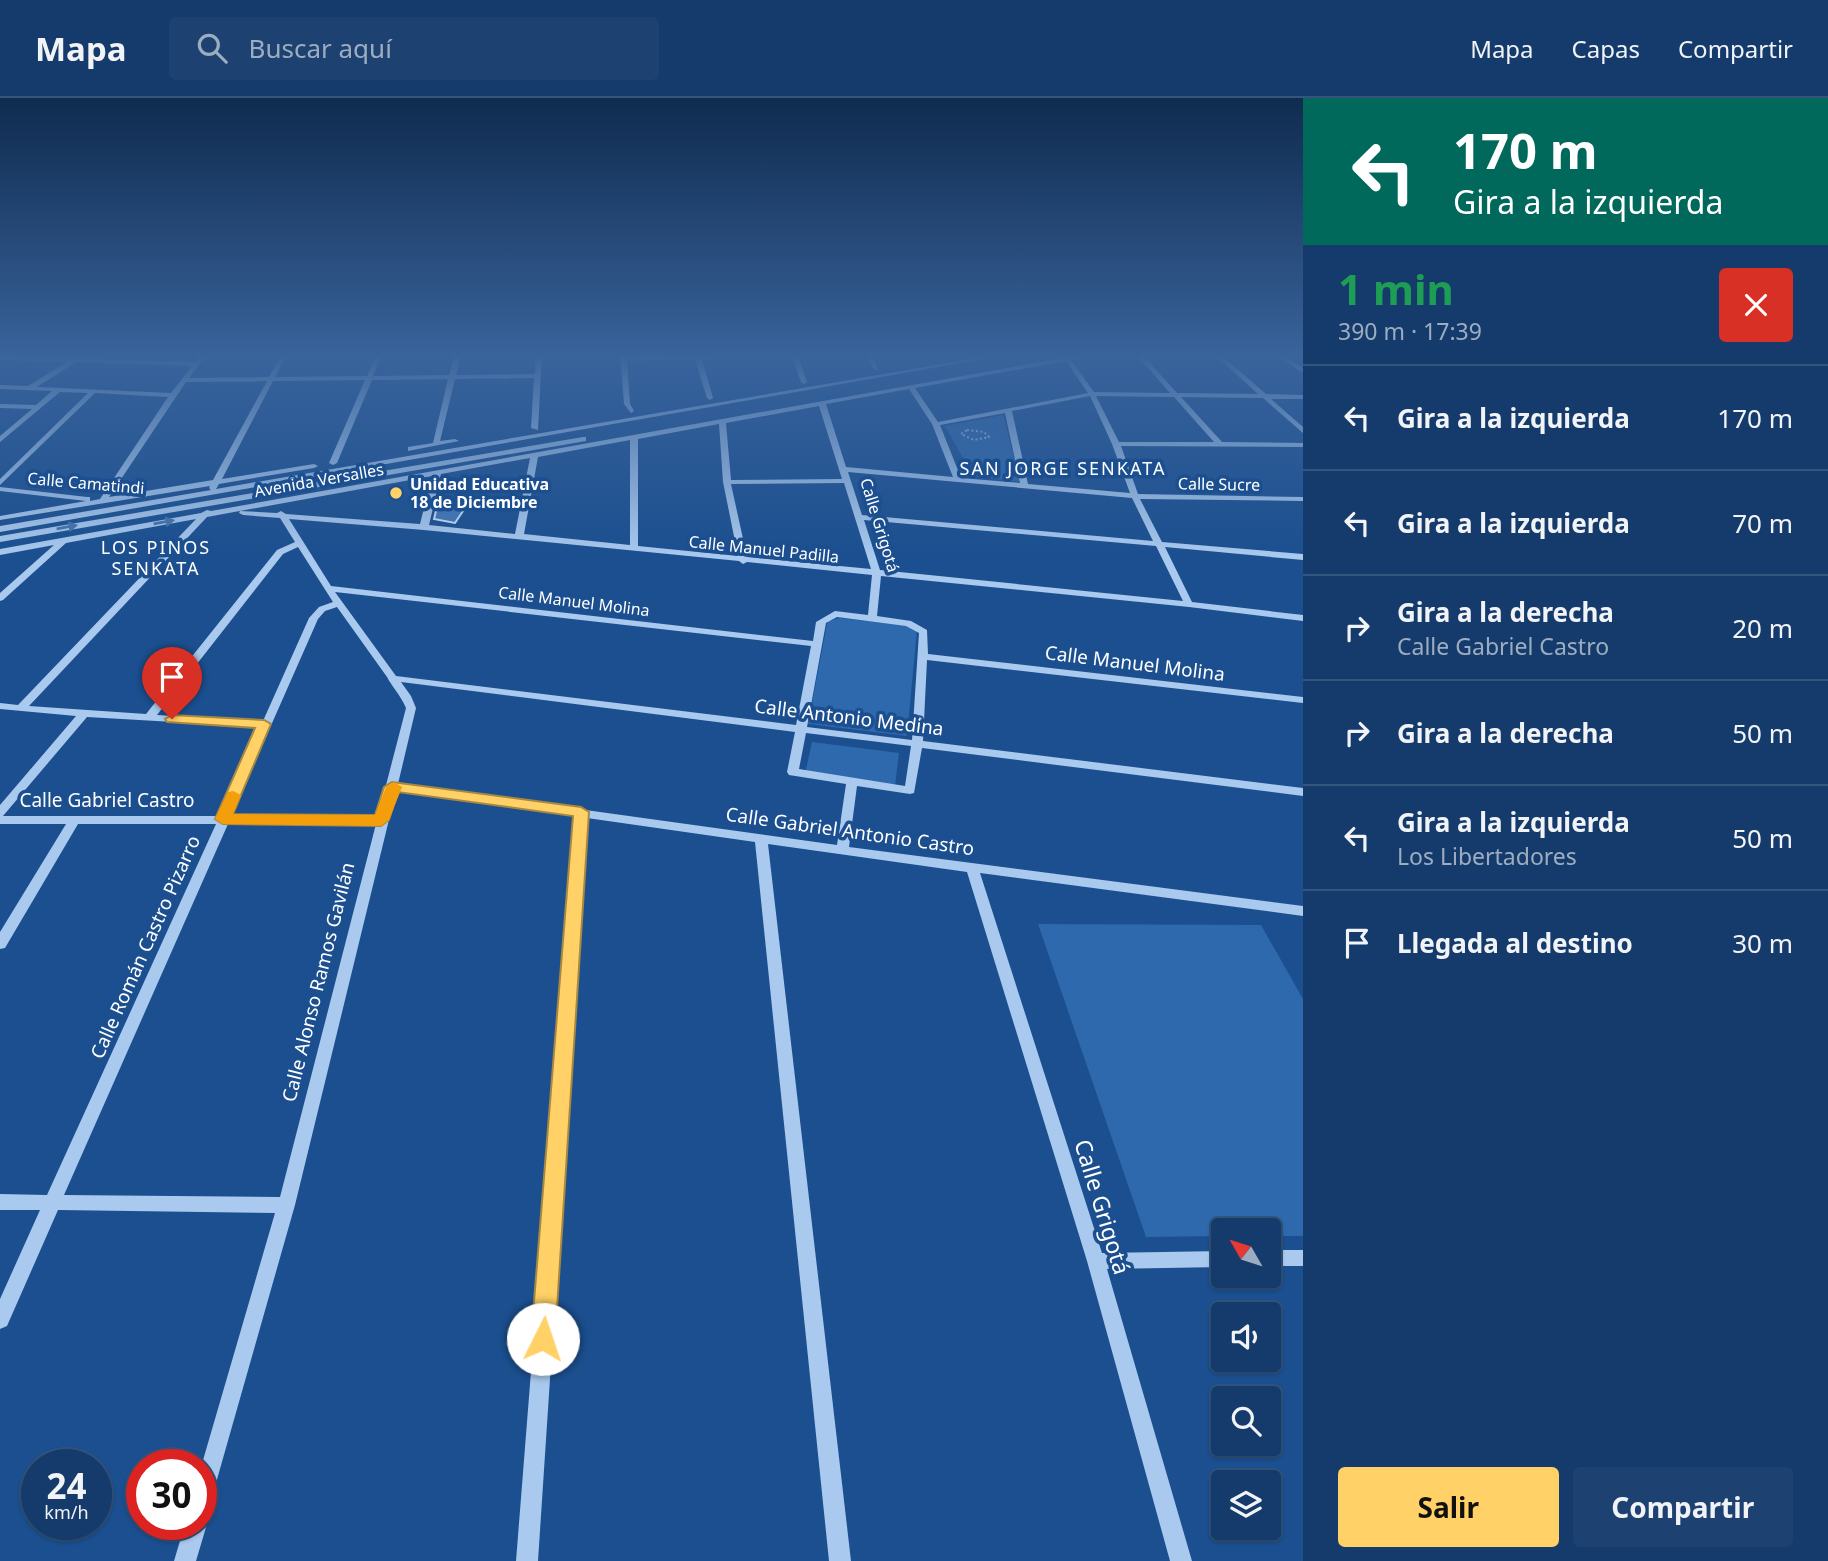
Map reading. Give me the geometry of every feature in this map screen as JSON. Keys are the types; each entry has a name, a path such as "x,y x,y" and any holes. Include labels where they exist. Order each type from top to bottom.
{"street":[{"path":"0,440 20,421"},
{"path":"0,483 63,421"},
{"path":"103,501 156,421"},
{"path":"21,708 207,514 214,482 248,421"},
{"path":"333,463 351,421"},
{"path":"436,444 442,421"},
{"path":"535,421 535,428"},
{"name":"Avenida Versalles","path":"0,518 573,421"},
{"name":"Avenida Versalles","path":"0,529 620,421"},
{"name":"Avenida Versalles","path":"0,539 684,421"},
{"name":"Avenida Versalles","path":"0,552 207,514 280,510 437,472 726,421"},
{"name":"Calle Grigotá","path":"828,421 877,575 872,618"},
{"path":"934,421 958,480"},
{"path":"936,424 950,421"},
{"path":"1010,421 1025,486"},
{"path":"1105,421 1136,496 1189,604"},
{"path":"1200,421 1219,444"},
{"path":"722,422 727,482 743,561"},
{"path":"634,438 634,549"},
{"path":"1116,444 1303,444"},
{"path":"519,537 534,456"},
{"name":"Calle Sucre","path":"843,470 1136,496 1303,499"},
{"path":"424,527 437,472"},
{"path":"727,482 847,481"},
{"name":"Calle Camatindi","path":"0,489 103,501 152,503 169,509"},
{"name":"Calle Manuel Padilla","path":"222,512 280,510 877,575 1189,604 1303,619"},
{"name":"Calle Alonso Ramos Gavilán","path":"217,1449 286,1205 411,708 406,696 328,588 280,510"},
{"path":"860,517 1303,557"},
{"path":"0,598 64,541"},
{"path":"149,718 280,552 300,543"},
{"path":"1212,548 1303,549"},
{"name":"Calle Manuel Molina","path":"328,588 816,644"},
{"name":"Calle Román Castro Pizarro","path":"0,1320 264,724 314,618 323,609 340,603"},
{"path":"828,616 872,618 908,623 922,628 918,743 910,790 793,772 821,622 828,616"},
{"name":"Calle Manuel Molina","path":"922,656 1303,700"},
{"name":"Calle Antonio Medina","path":"391,678 1303,792"},
{"path":"0,706 84,714 264,724"},
{"path":"0,813 84,714"},
{"path":"842,850 852,783"},
{"name":"Calle Gabriel Antonio Castro","path":"392,787 761,837 972,869 1303,911"},
{"path":"527,1561 581,812"},
{"path":"0,944 4,929 75,819"},
{"name":"Calle Gabriel Castro","path":"0,820 381,820"},
{"path":"761,837 840,1561"},
{"name":"Calle Grigotá","path":"972,869 1096,1261 1181,1561"},
{"path":"0,1202 286,1205"},
{"path":"1281,1258 1303,1258"},
{"path":"1096,1261 1211,1259"},
{"path":"185,1561 191,1540"}],"path":[{"path":"967,430 980,431 988,435 985,439 968,439 961,434 967,430"}],"shaded area":[{"path":"970,421 1005,421 1020,482 973,476 945,426"},
{"path":"840,618 903,625 917,630 907,736 808,724 827,624"},
{"path":"812,742 899,753 895,786 805,774"},
{"path":"1038,924 1261,925 1303,999 1303,1236 1281,1236 1281,1218 1211,1218 1211,1236 1146,1237"}],"building":[{"path":"469,502 455,523 434,519 438,503"}],"slow traffic":[{"path":"233,795 223,819 381,820 394,787"}],"place":[{"name":"Unidad Educativa 18 de Diciembre","path":"396,493"}],"district":[{"name":"SAN JORGE SENKATA","path":"1063,469"},
{"name":"LOS PINOS SENKATA","path":"156,558"}],"route":[{"path":"172,719 264,724 223,819 381,820 392,787 581,812 543,1339"}]}
